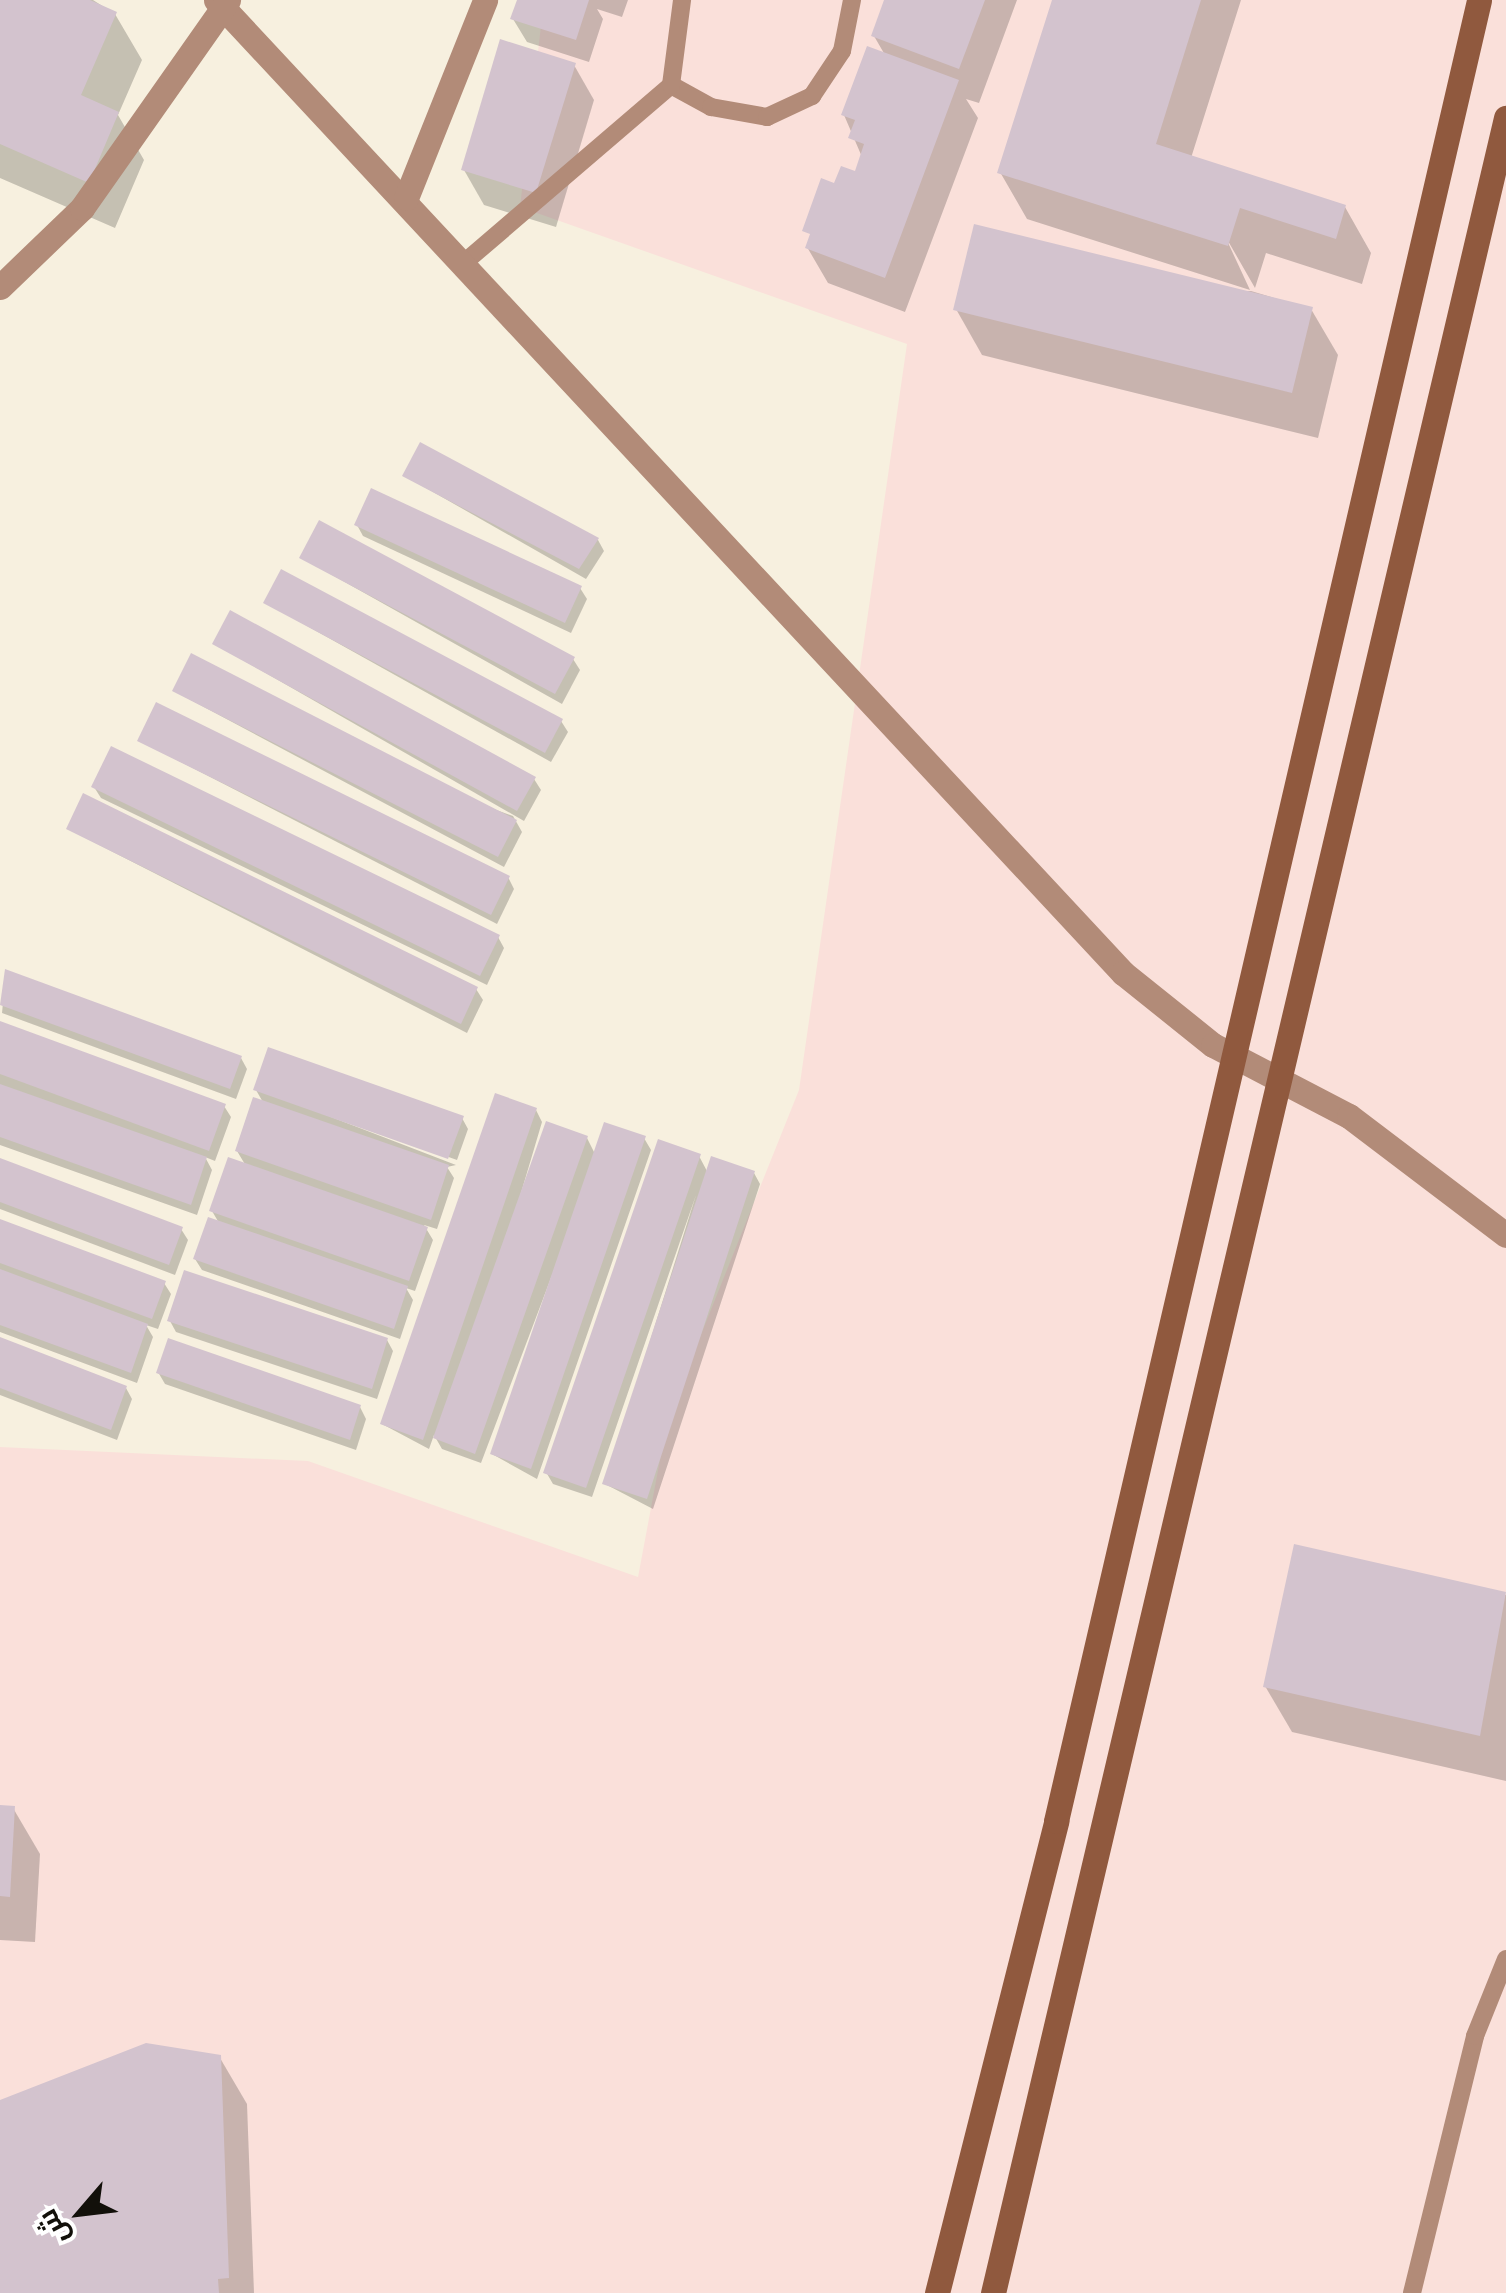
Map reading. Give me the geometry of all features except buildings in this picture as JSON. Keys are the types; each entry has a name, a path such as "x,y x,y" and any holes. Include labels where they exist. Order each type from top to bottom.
{"street":[{"path":"406,198 485,0"},
{"path":"937,2293 1234,1058 1479,0"},
{"path":"0,287 82,208 224,4 466,261 1094,944 1234,1058 1350,1116 1506,1235"},
{"path":"992,2293 1276,1076 1506,118"}],"lane":[{"path":"466,261 671,85 682,0"},
{"path":"671,85 711,106 767,117 812,96 842,51 852,0"},
{"path":"1412,2293 1475,2036 1506,1959"}],"shaded area":[{"path":"544,0 1506,0 1506,2293 0,2293 0,1447 308,1461 638,1577 668,1417 799,1090 907,344 520,207"}]}
